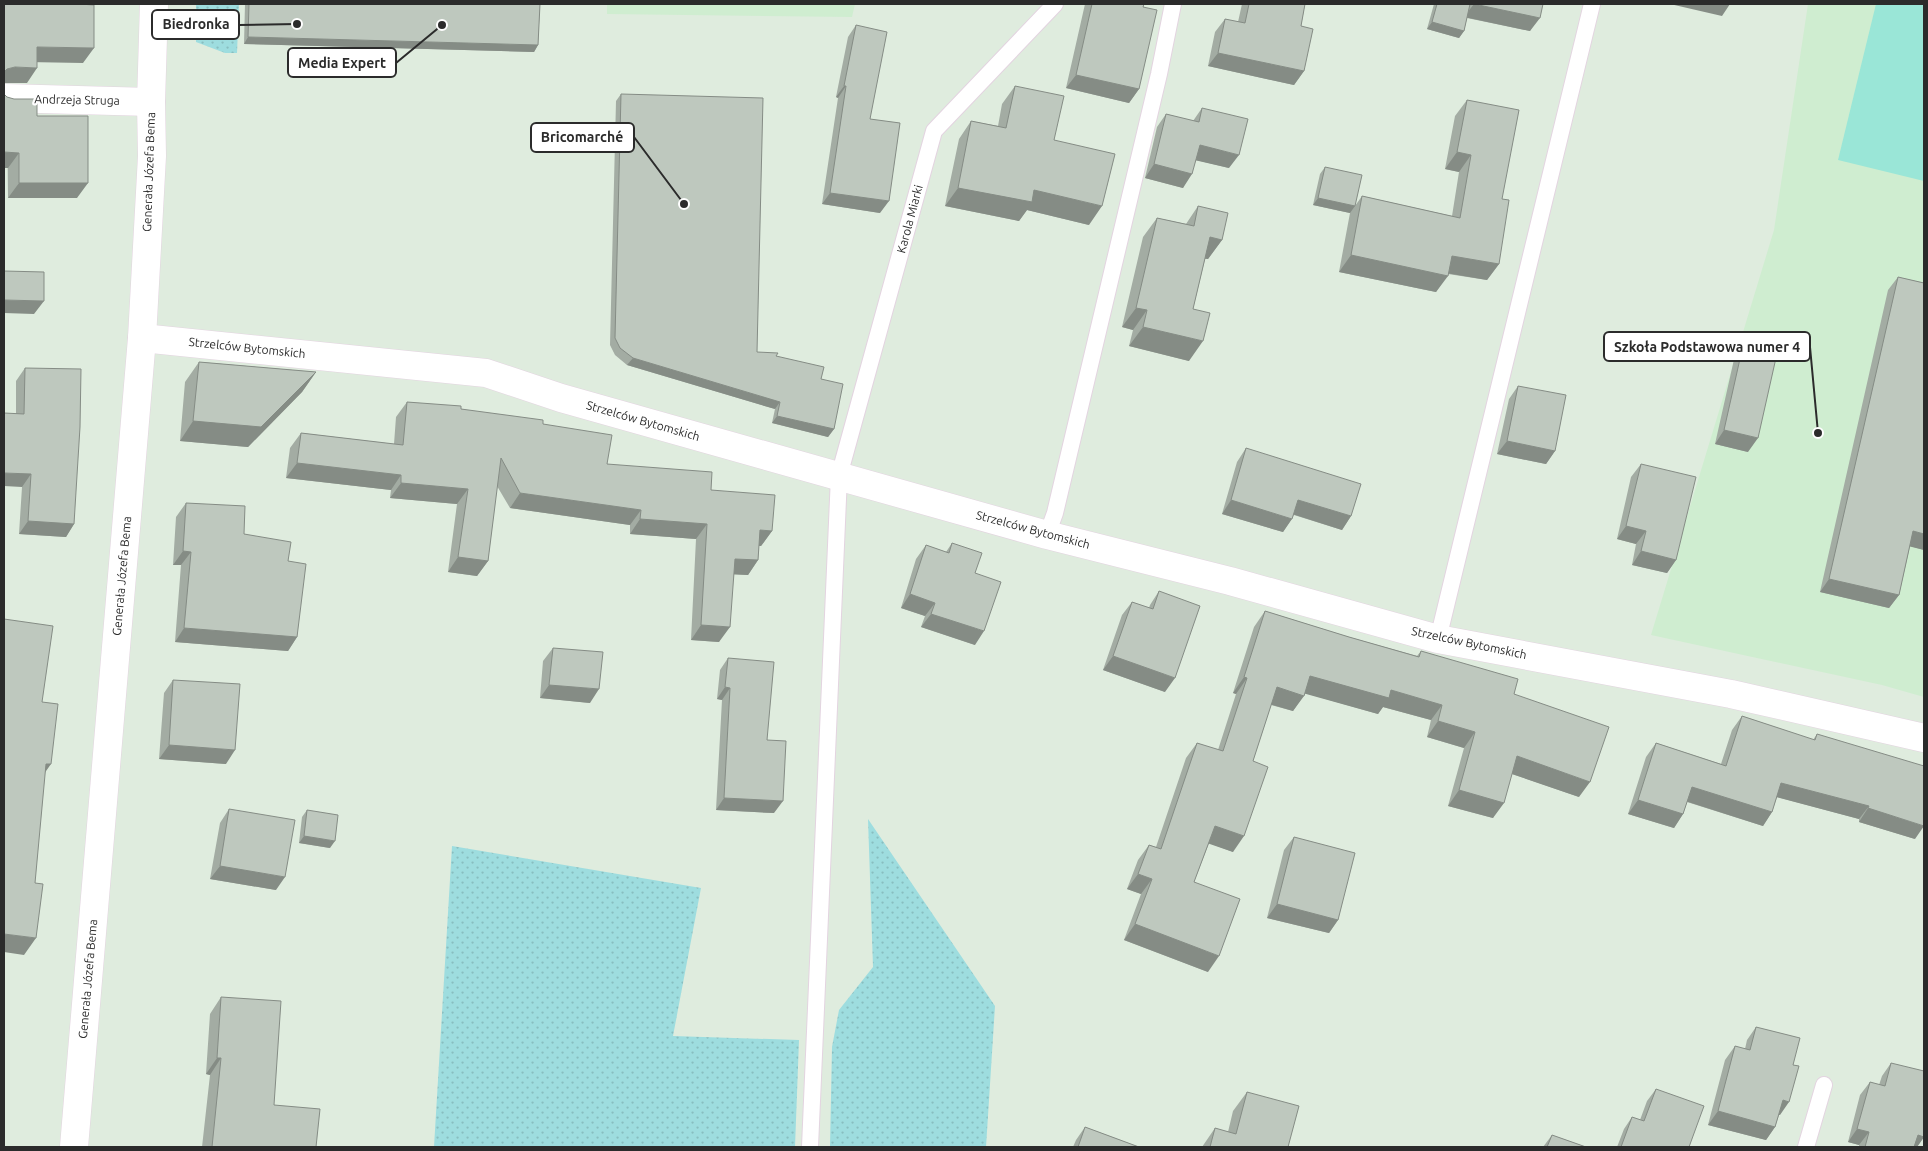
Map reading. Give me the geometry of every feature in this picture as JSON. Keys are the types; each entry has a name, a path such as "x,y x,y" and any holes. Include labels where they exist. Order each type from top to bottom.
{"street":[{"name":"Generała Józefa Bema","path":"74,1147 142,338 152,156 151,102 154,4"},
{"name":"Andrzeja Struga","path":"4,98 151,102"},
{"name":"Strzelców Bytomskich","path":"142,338 486,373 561,398 1047,535 1230,581 1438,639 1731,694 1924,738"}],"lane":[{"name":"Karola Miarki","path":"810,1147 839,476 934,131 1055,4"},
{"path":"1047,535 1055,513 1148,122 1173,4"},
{"path":"1438,639 1592,4"},
{"path":"1806,1147 1824,1085"}],"shaded area":[{"path":"196,4 239,4 237,53 225,53 196,42"},
{"path":"607,4 855,4 852,17 607,14"},
{"path":"1808,4 1924,4 1924,697 1882,685 1651,635 1774,230"},
{"path":"1876,4 1924,4 1924,181 1838,160"},
{"path":"868,819 995,1006 986,1147 830,1147 832,1047 839,1010 873,967"},
{"path":"452,846 701,888 673,1036 799,1040 795,1147 434,1147"}],"building":[{"path":"4,4 94,5 94,48 37,47 37,68 15,67 4,72"},
{"path":"249,4 540,4 538,45 248,37"},
{"path":"1092,4 1144,4 1143,7 1157,10 1139,89 1076,75"},
{"path":"1249,4 1305,4 1301,26 1313,29 1304,71 1218,53 1225,19 1245,23"},
{"path":"1437,4 1470,4 1464,31 1432,22"},
{"path":"1474,4 1543,4 1540,18"},
{"path":"856,25 887,32 870,119 900,123 889,201 830,193 846,86 844,86"},
{"path":"1015,86 1064,96 1054,140 1115,154 1102,206 1034,190 1032,202 958,188 971,121 1006,128"},
{"path":"4,94 14,99 37,99 37,116 88,116 88,183 19,183 19,153 4,152"},
{"path":"621,94 763,98 757,352 778,353 776,356 824,367 821,379 843,384 834,429 777,416 780,402 633,358 620,348 615,338"},
{"path":"1467,100 1519,110 1502,199 1509,200 1499,264 1452,256 1448,276 1351,255 1362,196 1460,218 1471,155 1457,152"},
{"path":"1202,108 1248,119 1239,155 1200,145 1192,174 1154,164 1166,114 1199,122"},
{"path":"1325,167 1362,175 1355,206 1318,198"},
{"path":"1198,206 1228,213 1222,240 1210,237 1193,309 1210,313 1203,341 1143,327 1147,310 1136,308 1157,218 1194,226"},
{"path":"4,271 44,272 44,301 4,300"},
{"path":"1898,277 1924,283 1924,534 1913,531 1899,595 1829,579"},
{"path":"1746,332 1780,340 1758,438 1724,430"},
{"path":"199,362 316,372 261,427 193,421"},
{"path":"25,368 81,369 80,427 74,524 28,521 31,474 4,473 4,413 24,414"},
{"path":"1518,386 1566,395 1555,451 1507,441"},
{"path":"407,402 461,406 461,409 543,420 543,424 612,435 607,464 712,472 711,490 775,495 772,531 760,530 758,560 735,559 730,627 701,625 707,524 640,519 641,510 520,493 501,458 488,561 458,557 468,489 401,483 401,475 297,463 301,433 403,445"},
{"path":"1246,448 1361,484 1351,516 1298,500 1292,519 1231,500"},
{"path":"1641,464 1696,477 1676,560 1641,551 1646,531 1626,526"},
{"path":"186,503 245,506 244,534 291,542 288,561 306,564 297,637 184,628 191,552 183,551"},
{"path":"952,543 982,553 975,573 1001,582 984,631 931,614 935,603 910,594 926,545 949,553"},
{"path":"1159,591 1200,606 1175,678 1113,656 1132,602 1153,609"},
{"path":"1265,611 1419,657 1421,651 1518,679 1514,694 1609,727 1590,782 1517,756 1504,803 1459,790 1475,732 1438,721 1442,705 1391,690 1389,698 1310,676 1304,696 1277,687 1253,761 1268,767 1244,836 1215,826 1194,882 1240,899 1219,956 1135,924 1152,879 1138,874 1149,845 1161,849 1197,743 1223,751 1247,678 1244,677"},
{"path":"4,619 53,626 42,702 58,704 51,764 46,764 35,883 43,884 36,938 4,934"},
{"path":"553,648 603,652 599,689 549,685"},
{"path":"728,658 774,662 767,740 786,741 783,801 724,798 730,688 725,687"},
{"path":"173,680 240,684 235,750 169,745"},
{"path":"1742,716 1815,740 1817,734 1924,766 1924,826 1868,808 1869,806 1781,783 1772,812 1692,787 1683,814 1638,800 1656,743 1726,766"},
{"path":"229,809 295,820 285,877 220,866"},
{"path":"307,810 338,815 335,841 304,836"},
{"path":"1294,837 1355,853 1338,920 1277,904"},
{"path":"221,997 281,1001 274,1105 320,1109 316,1147 212,1147 221,1058 217,1058"},
{"path":"1756,1027 1800,1038 1793,1065 1799,1066 1789,1102 1783,1100 1775,1127 1718,1111 1735,1046 1750,1050"},
{"path":"1891,1063 1924,1071 1924,1137 1918,1135 1914,1147 1865,1147 1869,1132 1857,1129 1870,1082 1885,1086"},
{"path":"1656,1089 1704,1106 1689,1147 1621,1147 1632,1117 1644,1121"},
{"path":"1247,1092 1299,1106 1288,1147 1210,1147 1215,1128 1236,1134"},
{"path":"1085,1127 1139,1147 1078,1147"},
{"path":"1552,1135 1586,1147 1547,1147"}],"place":[{"name":"Biedronka","path":"297,24"},
{"name":"Media Expert","path":"442,25"},
{"name":"Bricomarché","path":"684,204"},
{"name":"Szkoła Podstawowa numer 4","path":"1818,433"}]}
